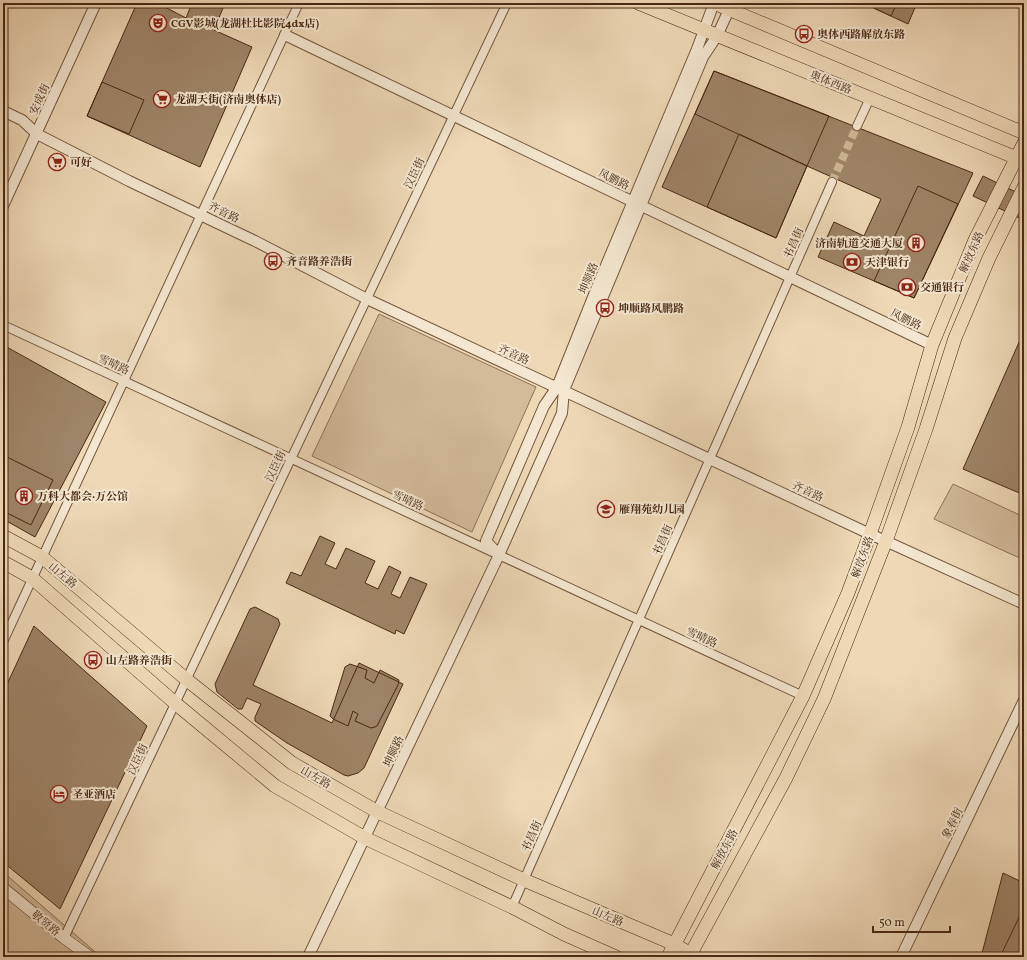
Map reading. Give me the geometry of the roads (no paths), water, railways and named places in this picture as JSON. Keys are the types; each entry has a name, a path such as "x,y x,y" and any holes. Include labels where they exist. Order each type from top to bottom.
{"main road":[{"name":"奥体西路","path":"638,3 1020,159"},
{"path":"714,3 730,6 1024,133"},
{"name":"解放东路","path":"668,957 803,696 848,593 870,534 908,427 932,345 975,240 1020,159 1024,143"},
{"name":"解放东路","path":"692,956 786,778 824,699 886,541 926,429 955,338 989,258 1024,188"},
{"name":"山左路","path":"3,536 42,557 186,680 292,763 378,812 524,880 674,944 692,956"},
{"name":"山左路","path":"3,562 32,578 175,703 275,786 365,838 512,907 564,934 616,957"},
{"name":"敬贤路","path":"3,888 64,938 90,957"}],"street":[{"name":"安成街","path":"3,206 96,3"},
{"path":"3,642 300,3"},
{"name":"汉臣街","path":"64,938 507,3"},
{"name":"坤顺路","path":"638,204 643,175 714,3"},
{"name":"坤顺路","path":"499,555 486,541 544,406 561,389 638,204 703,57 717,36 730,6"},
{"name":"凤鹏路","path":"285,35 932,345"},
{"path":"857,126 870,98"},
{"name":"齐音路","path":"3,111 22,120 36,133 129,180 202,214 367,299 870,534 1024,604"},
{"name":"书昌街","path":"512,907 832,182"},
{"name":"雪晴路","path":"3,325 803,696"},
{"name":"坤顺路","path":"308,957 499,555 562,413 561,389"},
{"name":"象春街","path":"901,957 1024,700"}],"tunnel":[{"path":"832,182 857,126"}],"place":[{"name":"CGV影城(龙湖杜比影院4dx店)","path":"158,23"},
{"name":"奥体西路解放东路","path":"804,34"},
{"name":"龙湖天街(济南奥体店)","path":"162,99"},
{"name":"可好","path":"57,162"},
{"name":"济南轨道交通大厦","path":"916,243"},
{"name":"齐音路养浩街","path":"273,261"},
{"name":"天津银行","path":"852,262"},
{"name":"交通银行","path":"907,287"},
{"name":"坤顺路风鹏路","path":"605,308"},
{"name":"万科大都会·万公馆","path":"24,496"},
{"name":"雁翔苑幼儿园","path":"606,509"},
{"name":"山左路养浩街","path":"93,660"},
{"name":"圣亚酒店","path":"59,794"}]}
